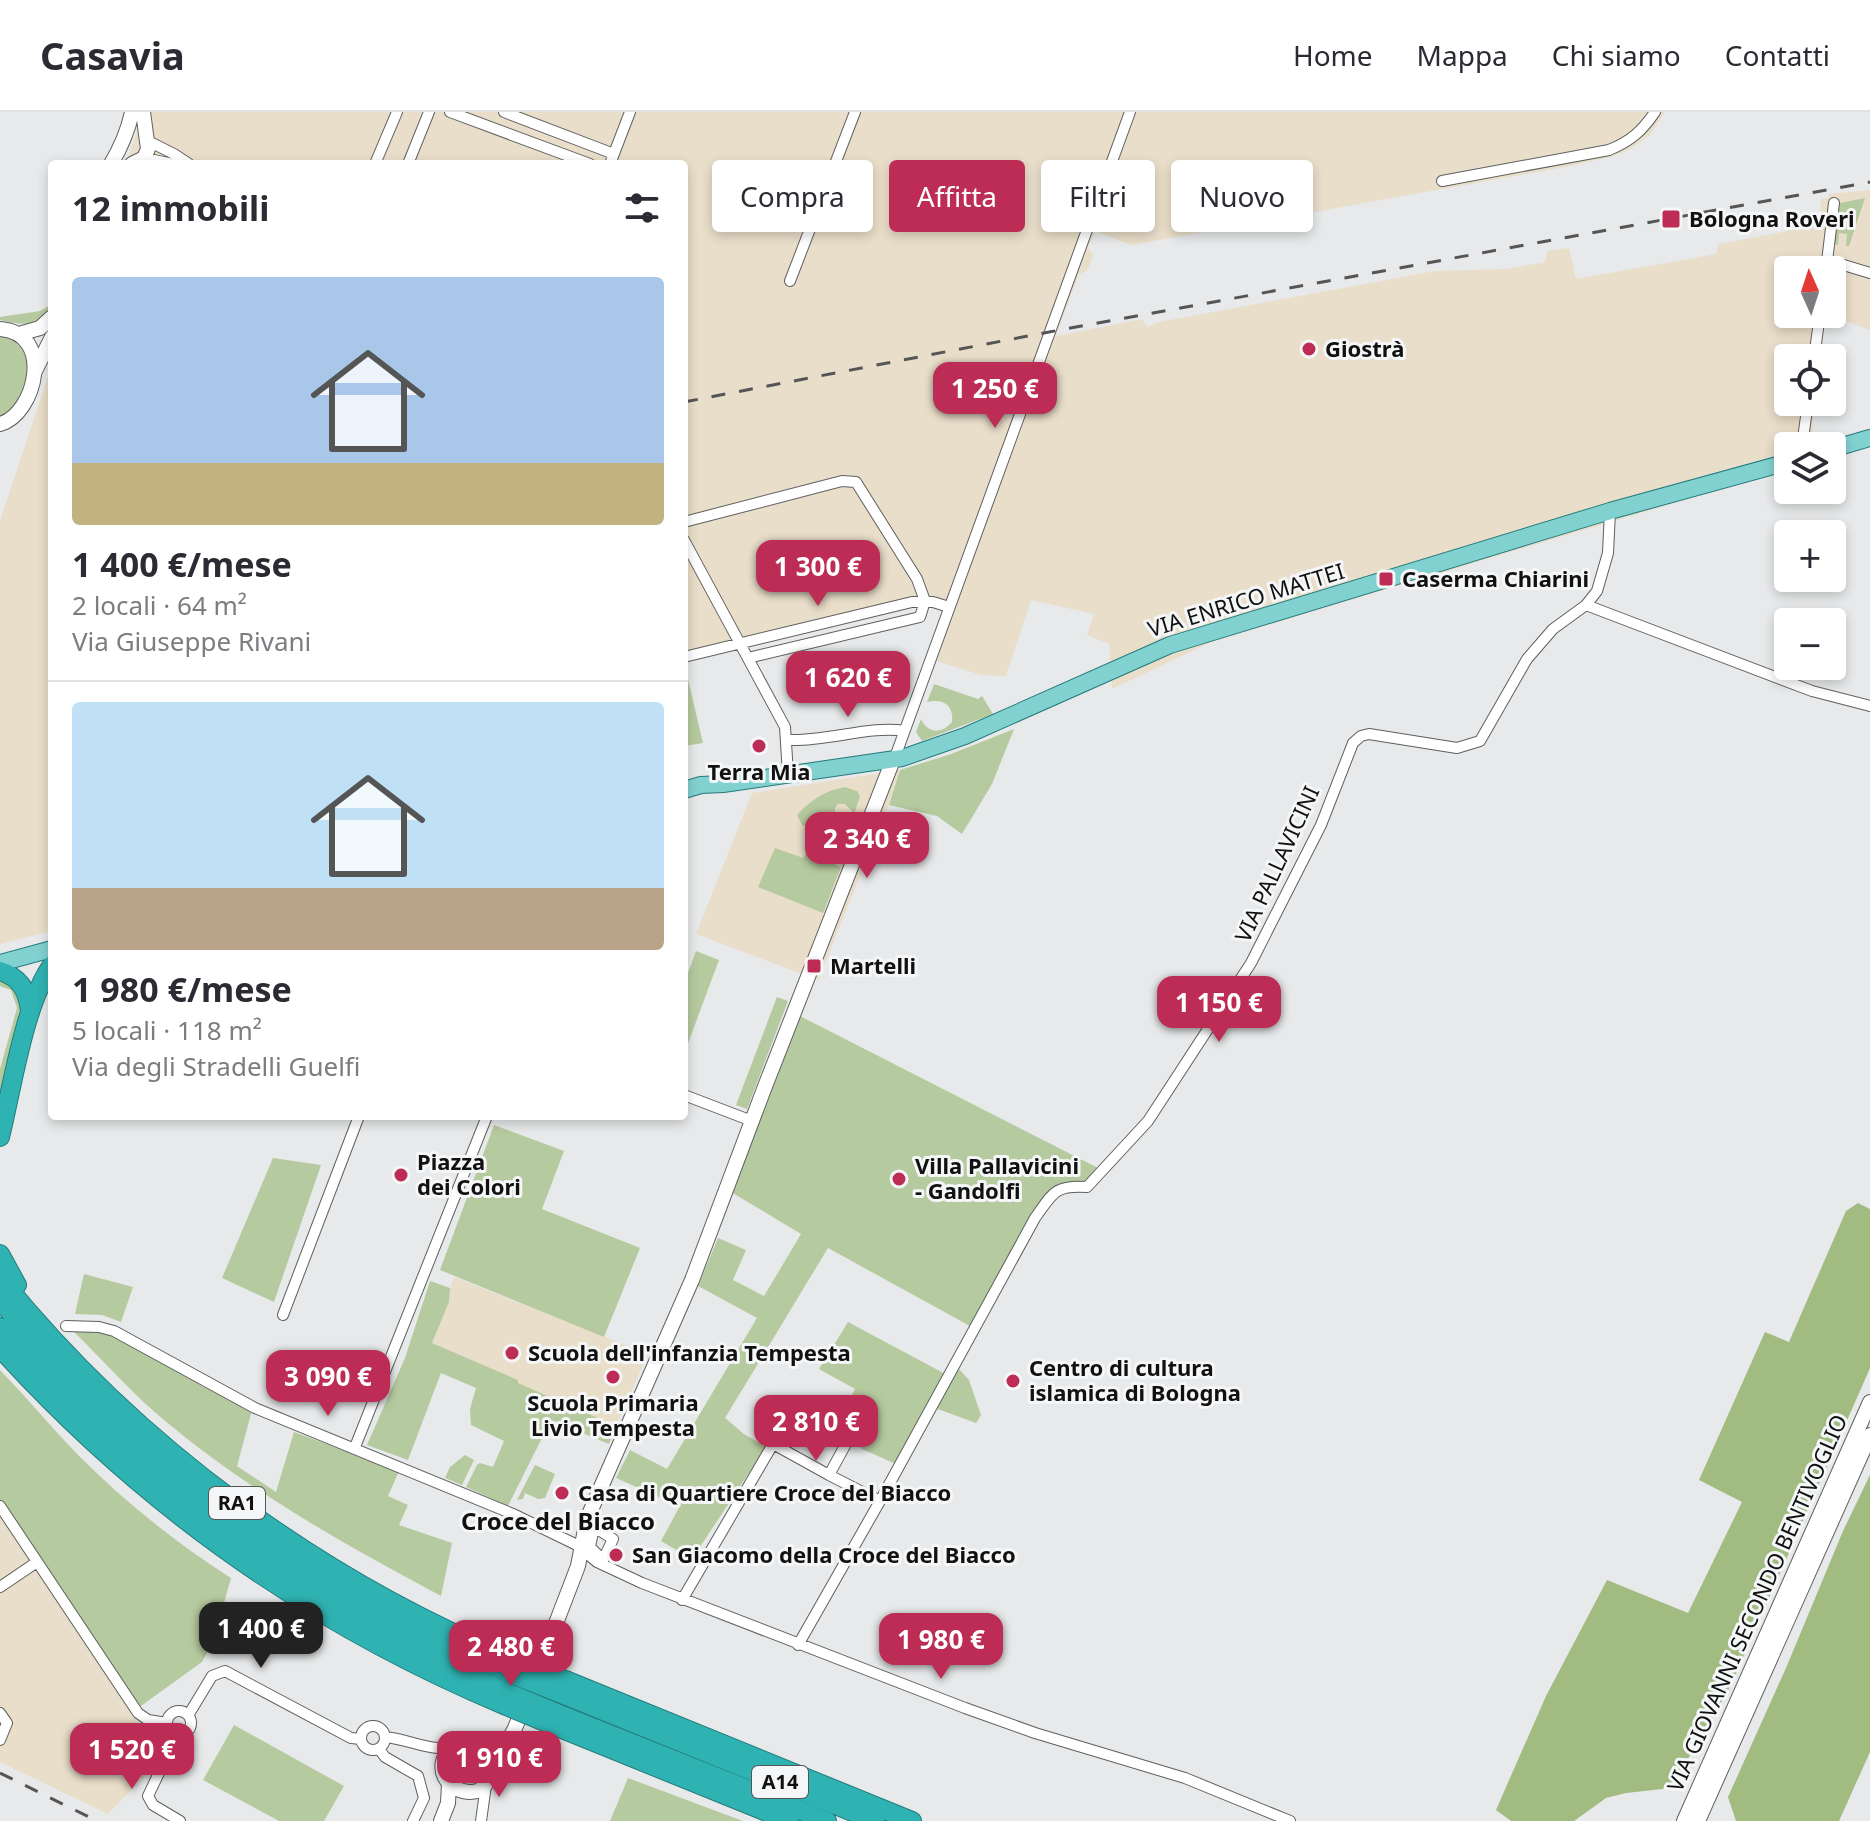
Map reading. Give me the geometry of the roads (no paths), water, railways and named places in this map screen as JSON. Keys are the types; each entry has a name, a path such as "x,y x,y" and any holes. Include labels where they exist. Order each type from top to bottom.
{"highway":[{"path":"0,971 16,978 21,984 28,998 30,1014"},
{"path":"0,1137 4,1100 30,1014 48,972"},
{"path":"0,1254 20,1289 118,1396 127,1410"},
{"name":"RA1","path":"0,1278 71,1356 127,1410 209,1481 309,1552 412,1611 513,1684 560,1704 789,1821"},
{"name":"A14","path":"0,1300 52,1358 119,1424 228,1514 338,1587 513,1684"},
{"name":"A14","path":"0,1327 39,1371 117,1446 187,1505 291,1579 380,1631 513,1684 827,1821"},
{"name":"RA1","path":"0,1348 129,1475 241,1562 360,1636 446,1680 513,1684"},
{"path":"0,1358 8,1367 27,1377"},
{"name":"RA1","path":"560,1704 912,1821"},
{"name":"A14","path":"560,1704 875,1821"}],"main road":[{"path":"113,160 127,135 132,112"},
{"path":"139,160 148,149 143,112"},
{"path":"127,135 135,134 146,140"},
{"path":"119,150 122,158 128,160"},
{"path":"0,329 19,334 40,328 48,321"},
{"path":"19,334 32,348 35,371"},
{"path":"0,424 20,412 48,345"},
{"path":"1846,445 1870,438"},
{"name":"VIA ENRICO MATTEI","path":"689,790 701,785 893,760 965,736 1170,645 1610,511 1774,466"},
{"path":"448,1821 456,1805 470,1792 486,1785 510,1737 578,1566 587,1519 692,1280 893,760"},
{"path":"0,954 48,941"},
{"path":"0,963 48,950"},
{"name":"VIA GIOVANNI SECONDO BENTIVOGLIO","path":"1684,1821 1870,1402"},
{"name":"VIA GIOVANNI SECONDO BENTIVOGLIO","path":"1698,1821 1870,1435"},
{"path":"441,1821 448,1803 449,1784 443,1766 447,1754 463,1743 496,1744 510,1737"},
{"path":"478,1744 489,1753 493,1768"},
{"path":"449,1784 458,1791 470,1792"}],"street":[{"path":"377,160 397,112"},
{"path":"410,160 429,112"},
{"path":"450,112 579,160"},
{"path":"504,112 612,159 630,112"},
{"path":"790,281 855,112"},
{"path":"893,760 1130,112"},
{"path":"1442,181 1609,150 1641,133 1655,112"},
{"path":"514,136 520,118"},
{"path":"146,140 183,160"},
{"path":"1827,256 1834,203"},
{"path":"1846,269 1870,273"},
{"path":"688,521 842,481 856,482 906,559 925,601 920,617 748,658"},
{"name":"VIA PALLAVICINI","path":"798,1645 1035,1218 1052,1194 1065,1186 1087,1187 1148,1121 1251,963 1321,825 1353,743 1369,734 1457,748 1480,741 1527,659 1553,629 1586,605 1597,591 1608,553 1610,511"},
{"path":"688,547 785,727 788,774"},
{"path":"688,656 912,602 925,601 949,607"},
{"path":"1586,605 1812,691 1870,706"},
{"path":"788,740 820,740 892,729 904,731"},
{"path":"688,1097 752,1121"},
{"path":"283,1315 357,1120"},
{"path":"355,1447 485,1120"},
{"path":"66,1326 99,1327 114,1331 255,1408 513,1514 582,1549 597,1562 682,1600 1035,1733 1185,1778 1290,1821"},
{"path":"682,1600 797,1402 848,1430 848,1440 829,1475"},
{"path":"773,1444 880,1501"},
{"path":"0,1506 138,1713 148,1720 167,1723"},
{"path":"0,1587 37,1562"},
{"path":"189,1714 212,1676 225,1671 351,1738 361,1739"},
{"path":"175,1711 189,1714 192,1722 190,1729 177,1735 170,1731 168,1717 175,1711"},
{"path":"0,1713 7,1723 0,1740"},
{"path":"361,1739 366,1728 374,1726 382,1730 385,1737 379,1749"},
{"path":"177,1735 148,1796 153,1805 180,1821"},
{"path":"385,1737 440,1749 453,1747"},
{"path":"361,1739 366,1748 379,1749 385,1757 418,1776 423,1800 413,1821"},
{"path":"427,1746 443,1766"},
{"path":"481,1819 486,1785"},
{"path":"470,1792 480,1804 481,1819"}],"railway":[{"path":"688,401 1870,182"},
{"path":"0,1773 97,1821"}],"place":[{"name":"Bologna Roveri","path":"1671,219"},
{"name":"Giostrà","path":"1309,349"},
{"name":"Caserma Chiarini","path":"1386,579"},
{"name":"Terra Mia","path":"759,746"},
{"name":"Martelli","path":"814,966"},
{"name":"Piazza dei Colori","path":"401,1175"},
{"name":"Villa Pallavicini - Gandolfi","path":"899,1179"},
{"name":"Scuola dell'infanzia Tempesta","path":"512,1353"},
{"name":"Scuola Primaria Livio Tempesta","path":"613,1377"},
{"name":"Centro di cultura islamica di Bologna","path":"1013,1381"},
{"name":"Casa di Quartiere Croce del Biacco","path":"562,1493"},
{"name":"San Giacomo della Croce del Biacco","path":"616,1555"}],"district":[{"name":"Croce del Biacco","path":"558,1522"}]}
